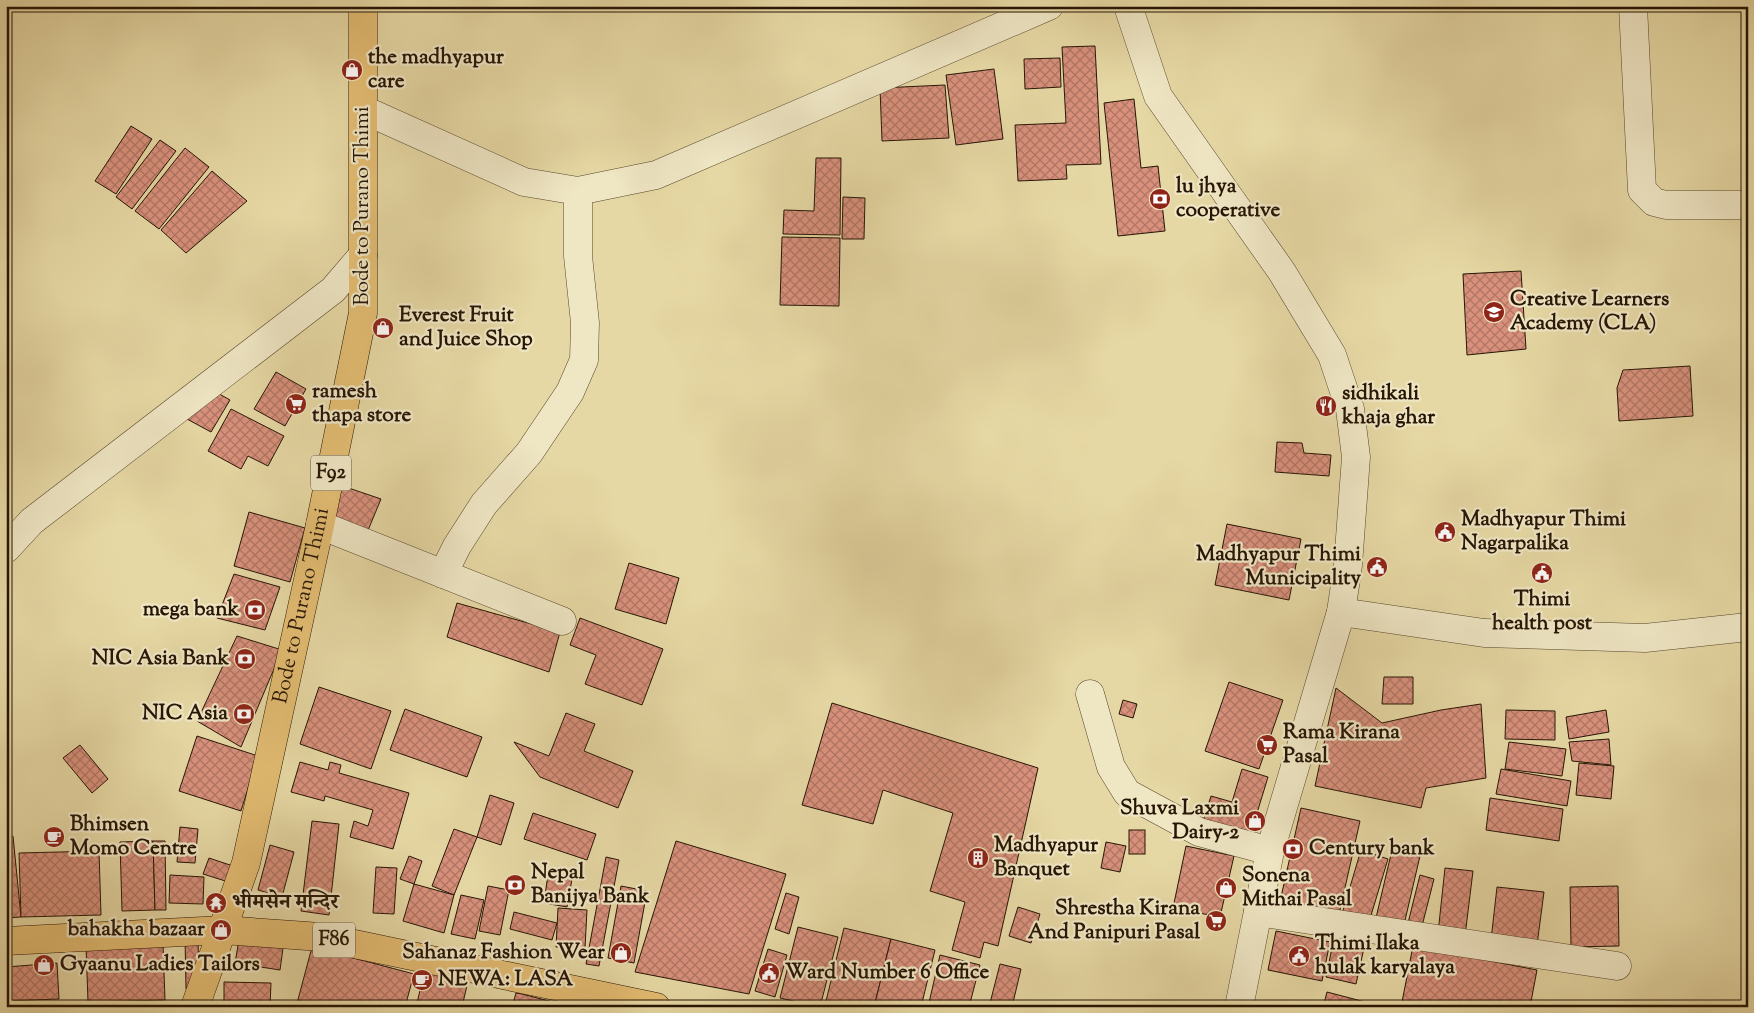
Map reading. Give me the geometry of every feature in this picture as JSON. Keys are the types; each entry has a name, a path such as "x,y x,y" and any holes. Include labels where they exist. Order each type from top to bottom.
{"main road":[{"name":"Bode to Purano Thimi","path":"223,930 246,864 320,525 363,313 363,6"},
{"name":"F86","path":"6,941 223,930 321,937 624,1004 656,1007"},
{"name":"F92","path":"194,1007 223,930"}],"street":[{"path":"364,110 524,182 578,191 656,175 1048,6"},
{"path":"1128,6 1158,96 1282,272 1332,355 1350,409 1356,457 1348,565 1341,612 1270,852 1239,1007"},
{"path":"1633,6 1642,190 1654,202 1666,204 1748,204"},
{"path":"443,574 457,546 484,504 529,453 570,392 584,360 585,323 578,256 578,191"},
{"path":"6,548 32,521 334,290 363,255"},
{"path":"320,525 562,621"},
{"path":"1341,612 1494,633 1645,638 1748,627"},
{"path":"1090,694 1111,767 1127,793 1199,832 1270,852"},
{"path":"1258,912 1617,966"}],"building":[{"path":"1095,46 1101,164 1066,165 1067,179 1018,181 1015,125 1066,123 1062,47"},
{"path":"1060,58 1061,87 1025,89 1024,59"},
{"path":"994,69 1003,139 956,145 946,75"},
{"path":"945,85 949,138 882,141 880,88"},
{"path":"1134,99 1141,168 1158,166 1165,231 1118,236 1104,103"},
{"path":"131,126 152,139 116,194 95,181"},
{"path":"160,140 176,151 132,209 116,197"},
{"path":"185,148 209,167 159,229 135,211"},
{"path":"816,158 841,158 840,235 783,234 784,210 814,211"},
{"path":"212,171 247,201 186,253 161,230"},
{"path":"843,197 865,198 864,239 842,239"},
{"path":"782,237 840,238 839,306 780,305"},
{"path":"1521,271 1526,349 1467,355 1463,274"},
{"path":"1690,366 1693,416 1619,421 1617,388 1623,370"},
{"path":"276,372 306,389 285,426 254,409"},
{"path":"214,391 230,400 211,432 187,419"},
{"path":"231,409 284,436 268,466 248,456 241,469 208,451"},
{"path":"1277,442 1302,443 1304,453 1331,455 1329,476 1275,472"},
{"path":"331,482 381,499 364,540 322,524"},
{"path":"249,512 305,528 290,582 234,566"},
{"path":"1227,524 1301,539 1289,600 1215,585"},
{"path":"629,563 679,578 666,624 615,609"},
{"path":"234,574 280,587 265,630 217,618"},
{"path":"457,603 560,632 549,672 447,637"},
{"path":"580,618 663,649 642,705 585,684 596,655 570,645"},
{"path":"237,636 282,650 241,747 197,721"},
{"path":"1384,677 1413,677 1413,704 1382,704"},
{"path":"1229,682 1283,700 1259,769 1205,751"},
{"path":"319,687 391,711 371,769 300,744"},
{"path":"1336,688 1382,723 1441,710 1481,704 1486,778 1426,788 1421,808 1315,786"},
{"path":"1123,700 1137,704 1133,718 1119,714"},
{"name":"Madhyapur Banquet","path":"832,703 1038,768 998,946 984,942 980,958 952,950 965,902 930,891 953,813 883,790 873,824 802,805"},
{"path":"405,709 482,737 467,777 390,750"},
{"path":"1506,710 1555,711 1555,740 1505,739"},
{"path":"1606,710 1609,732 1569,739 1566,717"},
{"path":"566,713 595,724 584,751 633,771 618,808 540,777 514,742 549,756"},
{"path":"197,736 258,756 241,811 179,791"},
{"path":"1609,739 1611,765 1572,761 1569,742"},
{"path":"1509,742 1566,749 1562,776 1505,769"},
{"path":"80,745 108,779 92,793 63,758"},
{"path":"300,762 328,770 330,762 341,765 339,773 409,793 393,849 350,837 354,821 368,826 373,810 325,796 324,801 291,792"},
{"path":"1579,763 1614,766 1611,799 1576,795"},
{"path":"1242,769 1268,777 1250,836 1203,821 1211,796 1232,802"},
{"path":"1501,769 1571,781 1567,806 1496,794"},
{"path":"490,795 514,803 501,845 477,837"},
{"path":"1490,798 1563,809 1559,841 1486,830"},
{"path":"1301,808 1360,821 1338,919 1279,906"},
{"path":"533,813 596,834 587,860 524,839"},
{"path":"312,821 339,824 329,915 301,911"},
{"path":"180,827 198,829 195,863 177,862"},
{"path":"454,829 477,837 454,895 432,886"},
{"path":"1129,830 1145,830 1145,854 1129,854"},
{"path":"13,836 21,917 6,918 6,837"},
{"path":"153,841 155,910 122,911 120,842"},
{"path":"153,841 165,841 166,910 155,910"},
{"path":"676,841 786,874 749,994 635,972"},
{"path":"1106,842 1126,846 1120,872 1101,868"},
{"path":"270,845 294,852 282,897 258,890"},
{"path":"1186,846 1234,856 1220,917 1173,908"},
{"path":"1361,850 1388,859 1369,922 1342,914"},
{"path":"1392,850 1420,856 1403,929 1375,922"},
{"path":"99,851 101,915 21,917 19,853"},
{"path":"409,856 422,861 414,884 400,879"},
{"path":"606,857 619,860 599,966 586,964"},
{"path":"209,858 239,868 235,884 203,874"},
{"path":"376,867 397,868 394,914 373,913"},
{"path":"1445,868 1473,871 1465,936 1438,933"},
{"path":"548,874 572,879 567,907 544,903"},
{"path":"170,875 204,877 203,904 169,903"},
{"path":"1420,875 1434,879 1421,930 1407,927"},
{"path":"414,884 454,895 444,933 403,921"},
{"path":"488,886 509,890 500,935 479,931"},
{"path":"621,886 647,891 634,963 608,958"},
{"path":"1618,886 1619,946 1571,947 1570,887"},
{"path":"1497,887 1544,892 1537,945 1491,940"},
{"path":"786,893 799,897 789,934 775,929"},
{"path":"461,895 484,900 475,939 451,934"},
{"path":"1018,907 1040,914 1031,943 1009,936"},
{"path":"558,908 587,910 585,948 556,947"},
{"path":"514,912 557,923 552,940 510,929"},
{"path":"798,927 838,937 820,1007 780,998"},
{"path":"844,928 891,939 874,1007 834,1007 825,1005"},
{"name":"Thimi Ilaka hulak karyalaya","path":"1276,931 1330,942 1322,981 1268,970"},
{"path":"1335,933 1366,939 1356,984 1326,977"},
{"path":"240,934 284,941 280,970 235,963"},
{"path":"198,936 199,989 186,989 185,937"},
{"path":"891,939 935,950 921,1007 874,1007"},
{"path":"163,944 165,1000 88,1002 86,946"},
{"path":"1413,946 1537,970 1530,1007 1401,1007"},
{"path":"312,947 414,974 405,1007 296,1007"},
{"path":"768,949 787,955 775,997 755,991"},
{"path":"940,955 980,965 969,1007 928,1007"},
{"path":"57,963 59,999 6,1001 6,967"},
{"path":"1000,964 1021,969 1012,1007 989,1007"},
{"path":"425,970 468,981 462,1007 416,1007"},
{"path":"224,982 271,983 270,1007 224,1007"},
{"path":"1327,992 1369,1003 1368,1007 1323,1007"},
{"path":"516,993 522,994 572,1007 512,1007"},
{"path":"55,1003 80,1006 80,1007 54,1007"}],"place":[{"name":"the madhyapur care","path":"352,70"},
{"name":"lu jhya cooperative","path":"1160,199"},
{"name":"Creative Learners Academy (CLA)","path":"1494,312"},
{"name":"Everest Fruit and Juice Shop","path":"383,328"},
{"name":"ramesh thapa store","path":"296,404"},
{"name":"sidhikali khaja ghar","path":"1326,406"},
{"name":"Madhyapur Thimi Nagarpalika","path":"1445,532"},
{"name":"Madhyapur Thimi Municipality","path":"1377,567"},
{"name":"Thimi health post","path":"1542,573"},
{"name":"mega bank","path":"255,610"},
{"name":"NIC Asia Bank","path":"245,659"},
{"name":"NIC Asia","path":"244,714"},
{"name":"Rama Kirana Pasal","path":"1267,745"},
{"name":"Shuva Laxmi Dairy-2","path":"1255,821"},
{"name":"Bhimsen Momo Centre","path":"54,837"},
{"name":"Century bank","path":"1293,849"},
{"name":"Madhyapur Banquet","path":"978,858"},
{"name":"Nepal Banijya Bank","path":"515,885"},
{"name":"Sonena Mithai Pasal","path":"1226,888"},
{"name":"भीमसेन मन्दिर","path":"216,903"},
{"name":"Shrestha Kirana And Panipuri Pasal","path":"1216,921"},
{"name":"bahakha bazaar","path":"221,930"},
{"name":"Sahanaz Fashion Wear","path":"621,953"},
{"name":"Thimi Ilaka hulak karyalaya","path":"1299,956"},
{"name":"Gyaanu Ladies Tailors","path":"44,965"},
{"name":"Ward Number 6 Office","path":"769,973"},
{"name":"NEWA: LASA","path":"422,980"}]}
